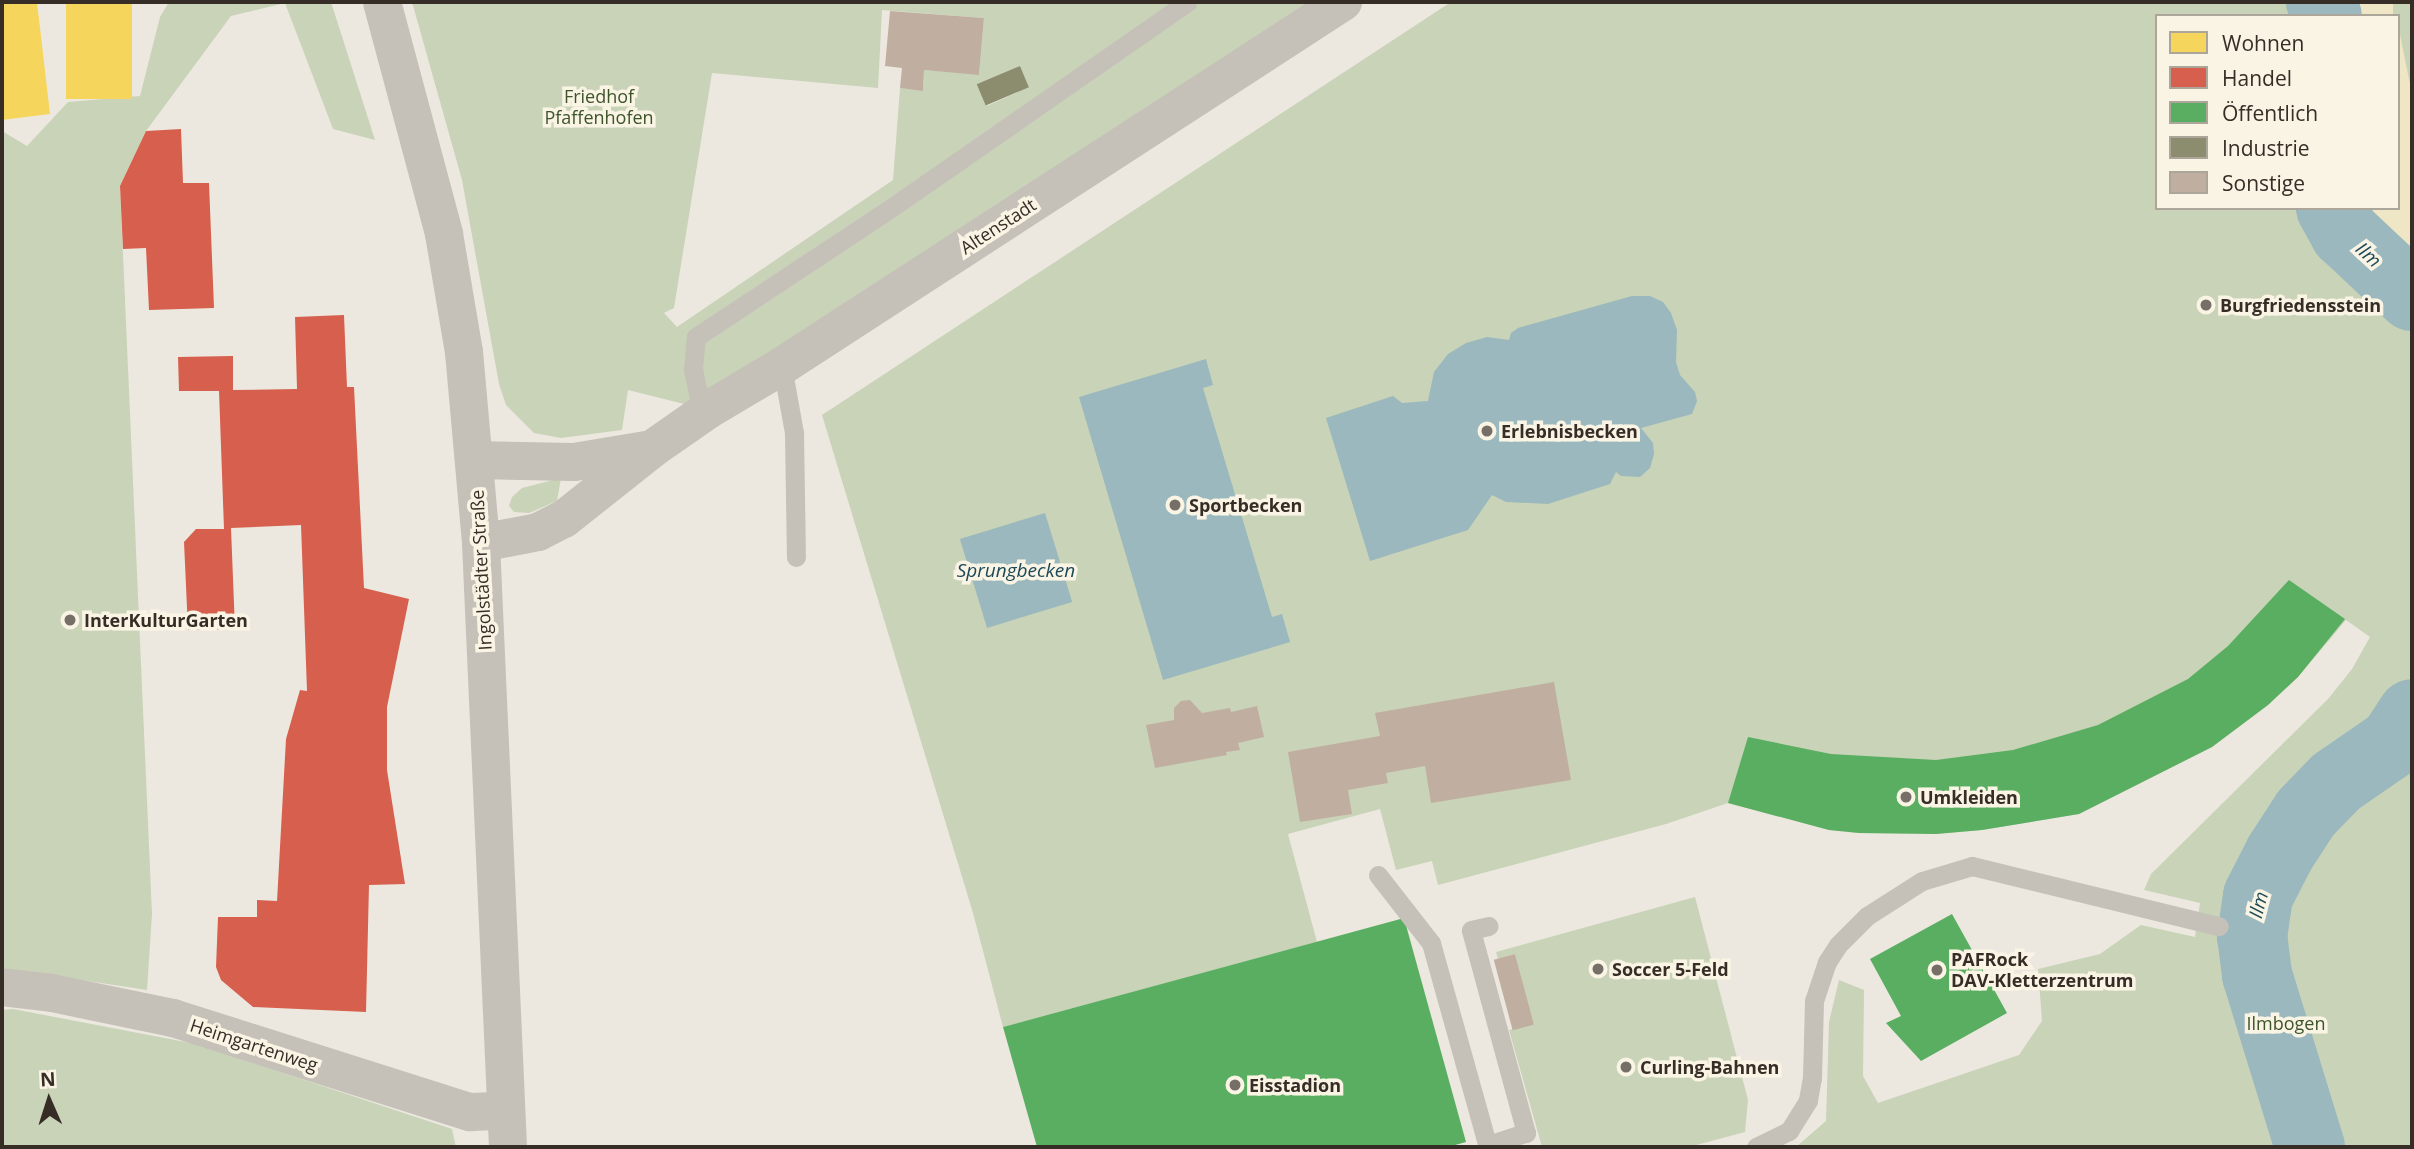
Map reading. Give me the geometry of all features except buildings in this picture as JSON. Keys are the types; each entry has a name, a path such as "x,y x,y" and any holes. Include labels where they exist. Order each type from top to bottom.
{"street":[{"name":"Ingolstädter Straße","path":"382,2 447,246 456,292 475,460 481,543 506,1129"},
{"name":"Altenstadt","path":"481,543 538,532 564,519 652,449 708,410 782,366 1343,2"},
{"name":"Altenstadt","path":"475,460 574,462 652,449"},
{"name":"Heimgartenweg","path":"2,987 52,993 173,1018 470,1112 506,1129"}],"lane":[{"path":"708,410 698,393 693,370 695,337 891,208 1187,2"},
{"path":"782,366 794,433 796,557"},
{"path":"1756,1147 1789,1131 1808,1100 1812,1078 1814,1001 1827,962 1838,945 1867,916 1922,881 1972,866 2219,926"},
{"path":"1378,875 1431,943 1488,1146 1526,1133 1471,930 1489,926"}],"green space":[{"name":"InterKulturGarten","path":"169,2 331,2 375,140 333,129 285,3 231,16 146,131 120,186 152,914 147,990 2,968 2,131 27,146 68,102 140,96 160,17"},
{"name":"Friedhof Pfaffenhofen","path":"412,2 1343,2 708,410 628,390 622,430 561,438 534,433 506,405 499,384 462,180","holes":["882,10 984,18 979,74 924,70 923,90 900,88 893,180 677,327 664,313 674,308 712,73 878,88","1020,66 1029,87 987,106 978,85"]},
{"name":"Ilmbogen","path":"1451,2 2412,2 2412,1147 1796,1147 1826,1121 1829,1022 1839,980 1864,990 1863,1076 1878,1103 2019,1055 2042,1021 2038,969 2100,954 2141,925 2195,937 2200,903 2144,890 2151,874 2328,699 2352,669 2370,637 2346,620 2298,677 2268,705 2212,747 2079,814 1982,830 1936,834 1859,833 1829,830 1728,803 1666,824 1438,885 1432,861 1396,870 1380,809 1288,834 1317,942 1003,1027 973,913 822,415"},
{"path":"561,478 557,501 529,513 514,512 509,506 512,497 522,488"},
{"path":"1695,897 1748,1100 1745,1132 1689,1147 1542,1147 1509,1030 1533,1024 1515,954 1498,959 1496,952"},
{"path":"13,1009 196,1044 452,1129 456,1147 2,1147 2,1010"}],"sand":[{"path":"2334,2 2393,2 2393,14 2334,14"},
{"path":"2400,35 2412,94 2412,271 2374,234 2362,210 2400,210"}],"water":[{"name":"Erlebnisbecken","path":"1632,296 1650,296 1663,302 1671,313 1677,330 1676,362 1680,375 1695,392 1697,401 1692,414 1641,428 1653,443 1654,454 1650,468 1640,477 1621,476 1616,472 1610,484 1548,504 1506,502 1492,495 1468,530 1370,561 1326,418 1393,396 1402,403 1428,401 1434,372 1448,354 1466,343 1487,337 1509,340 1511,333 1518,328"},
{"name":"Sportbecken","path":"1206,359 1213,385 1203,388 1272,617 1282,614 1290,642 1163,680 1079,397"},
{"name":"Sprungbecken","path":"1045,513 1072,602 987,628 960,539"}],"waterway":[{"name":"Ilm","path":"2321,2 2326,14"},
{"name":"Ilm","path":"2332,210 2345,233 2412,296"},
{"name":"Ilm","path":"2310,1147 2257,975 2252,937 2258,896 2280,853 2306,813 2336,782 2394,742 2412,714"}],"place":[{"name":"Burgfriedensstein","path":"2206,305"},
{"name":"Erlebnisbecken","path":"1487,431"},
{"name":"Sportbecken","path":"1175,505"},
{"name":"InterKulturGarten","path":"70,620"},
{"name":"Umkleiden","path":"1906,797"},
{"name":"Soccer 5-Feld","path":"1598,969"},
{"name":"PAFRock DAV-Kletterzentrum","path":"1937,970"},
{"name":"Curling-Bahnen","path":"1626,1067"},
{"name":"Eisstadion","path":"1235,1085"}]}
